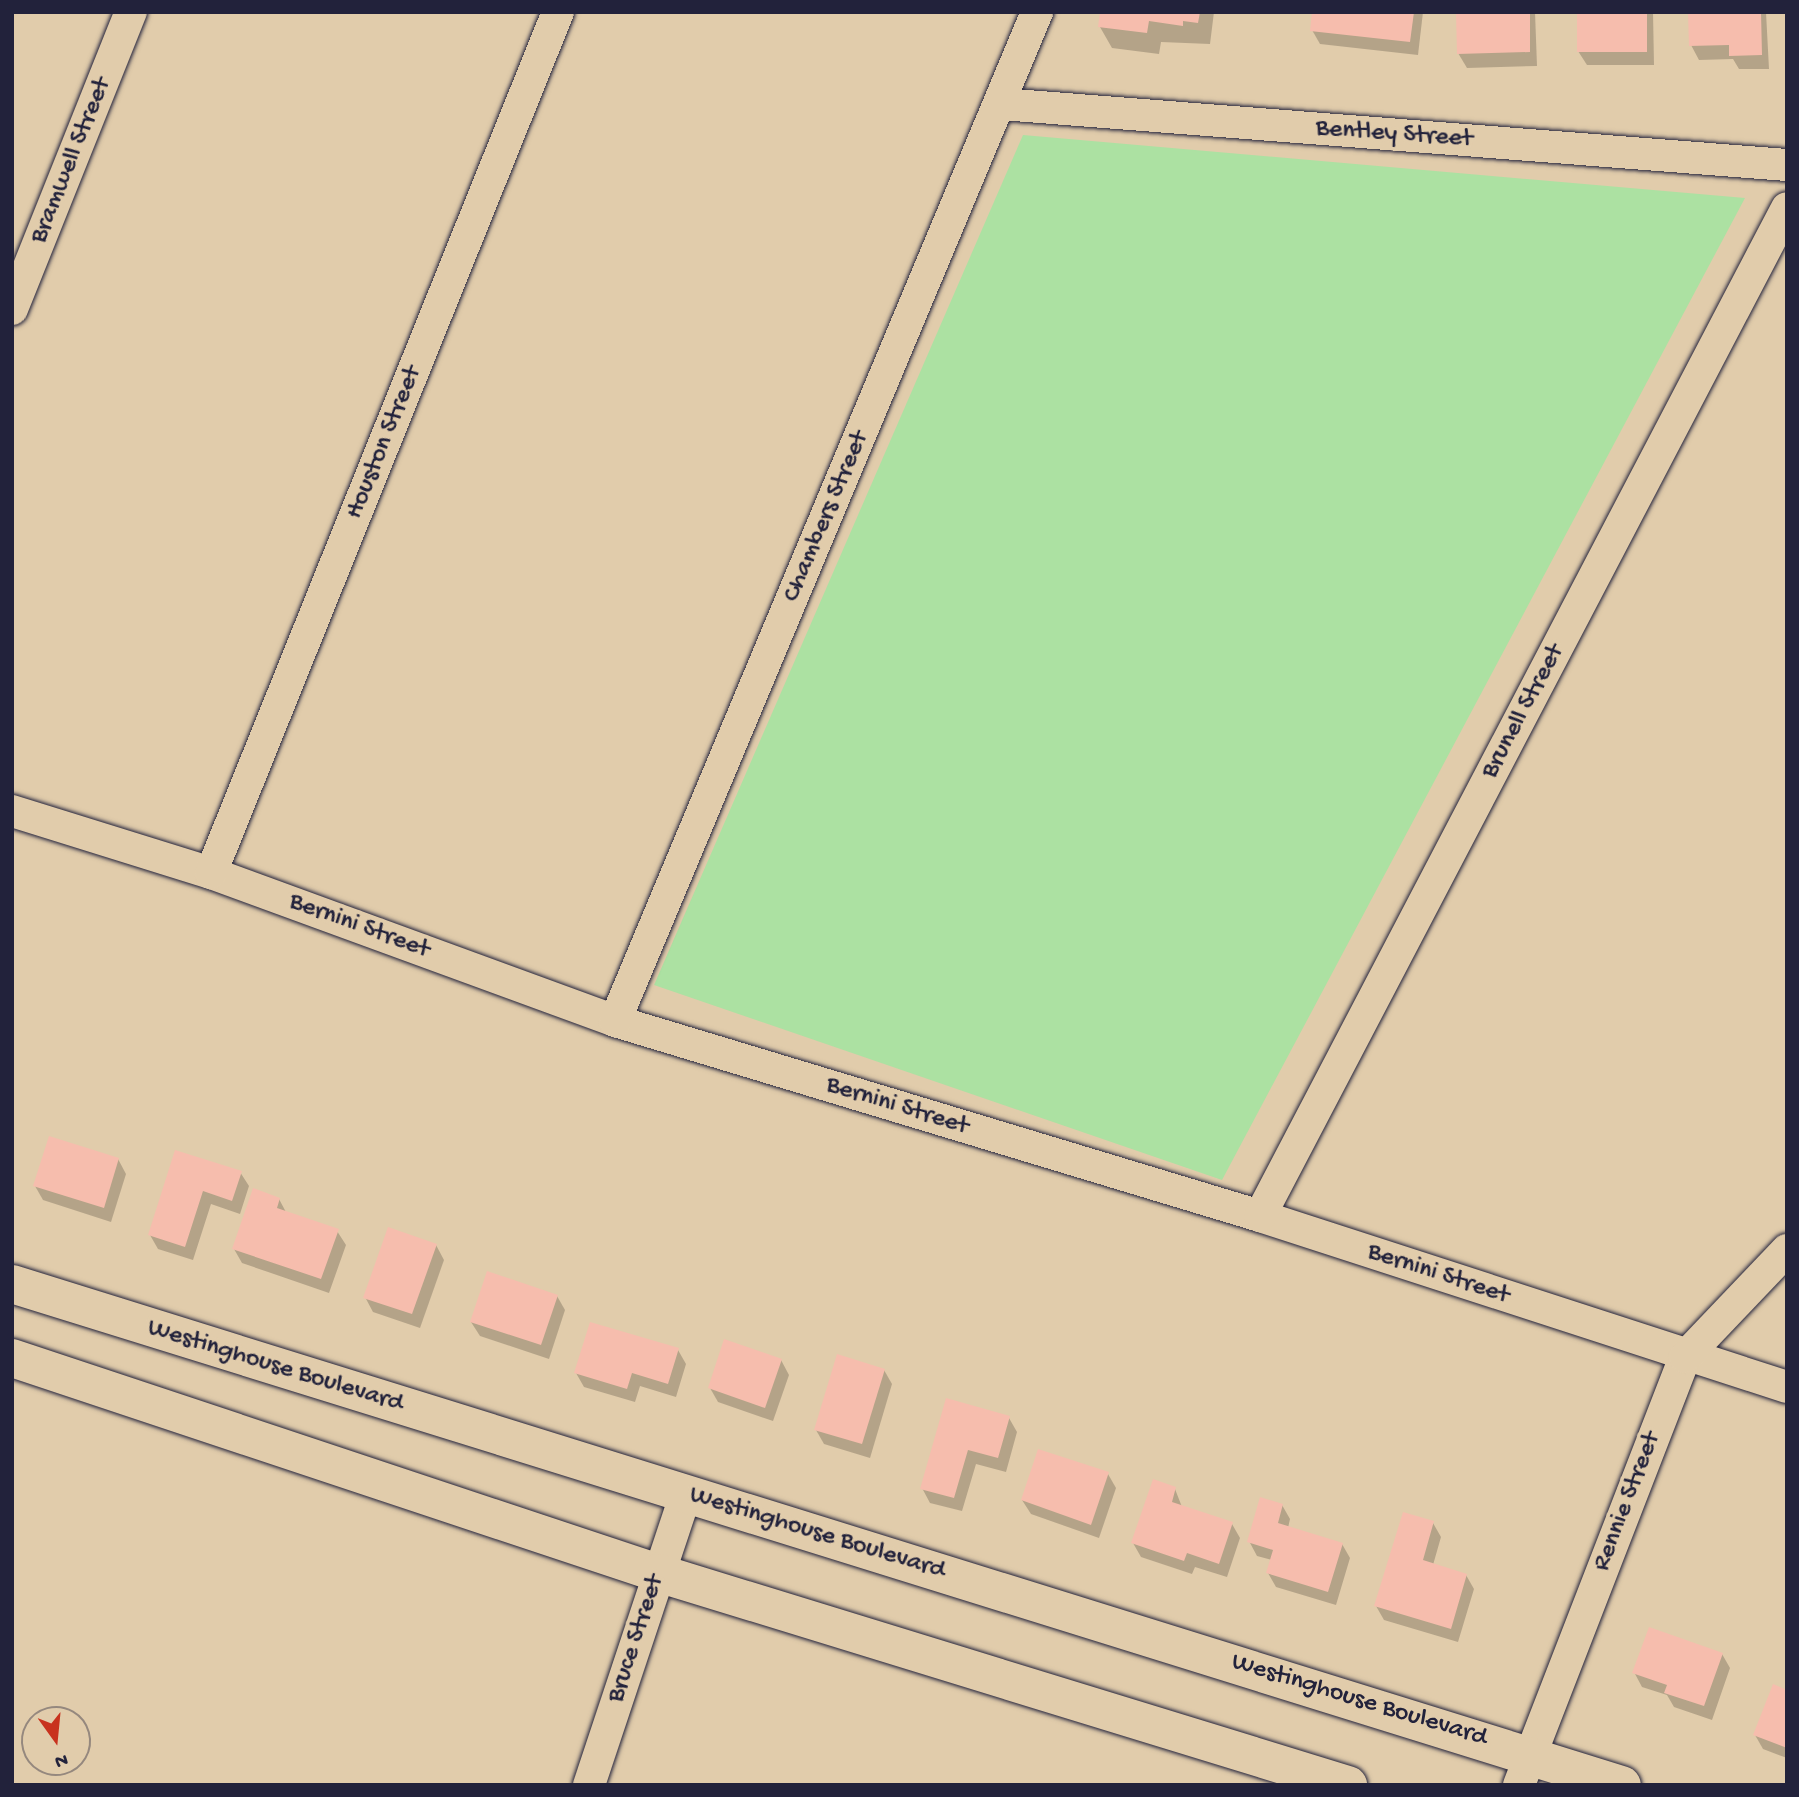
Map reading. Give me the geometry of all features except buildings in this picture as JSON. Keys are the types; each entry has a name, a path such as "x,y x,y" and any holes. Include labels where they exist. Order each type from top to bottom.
{"street":[{"name":"Bramwell Street","path":"12,309 131,12"},
{"name":"Houston Street","path":"211,873 558,12"},
{"name":"Chambers Street","path":"615,1021 1001,104 1037,12"},
{"name":"Bentley Street","path":"1001,104 1787,165"},
{"name":"Brunell Street","path":"1260,1216 1787,208"},
{"name":"Bernini Street","path":"12,811 211,873 615,1021 1260,1216 1685,1357 1787,1387"},
{"name":"Rennie Street","path":"1524,1769 1685,1357 1787,1250"},
{"name":"Westinghouse Boulevard","path":"12,1284 687,1493 1524,1769 1622,1785"},
{"path":"12,1358 658,1573 1348,1785"},
{"name":"Bruce Street","path":"589,1785 687,1493"}],"green space":[{"path":"1023,135 1745,198 1222,1180 654,985"}]}
